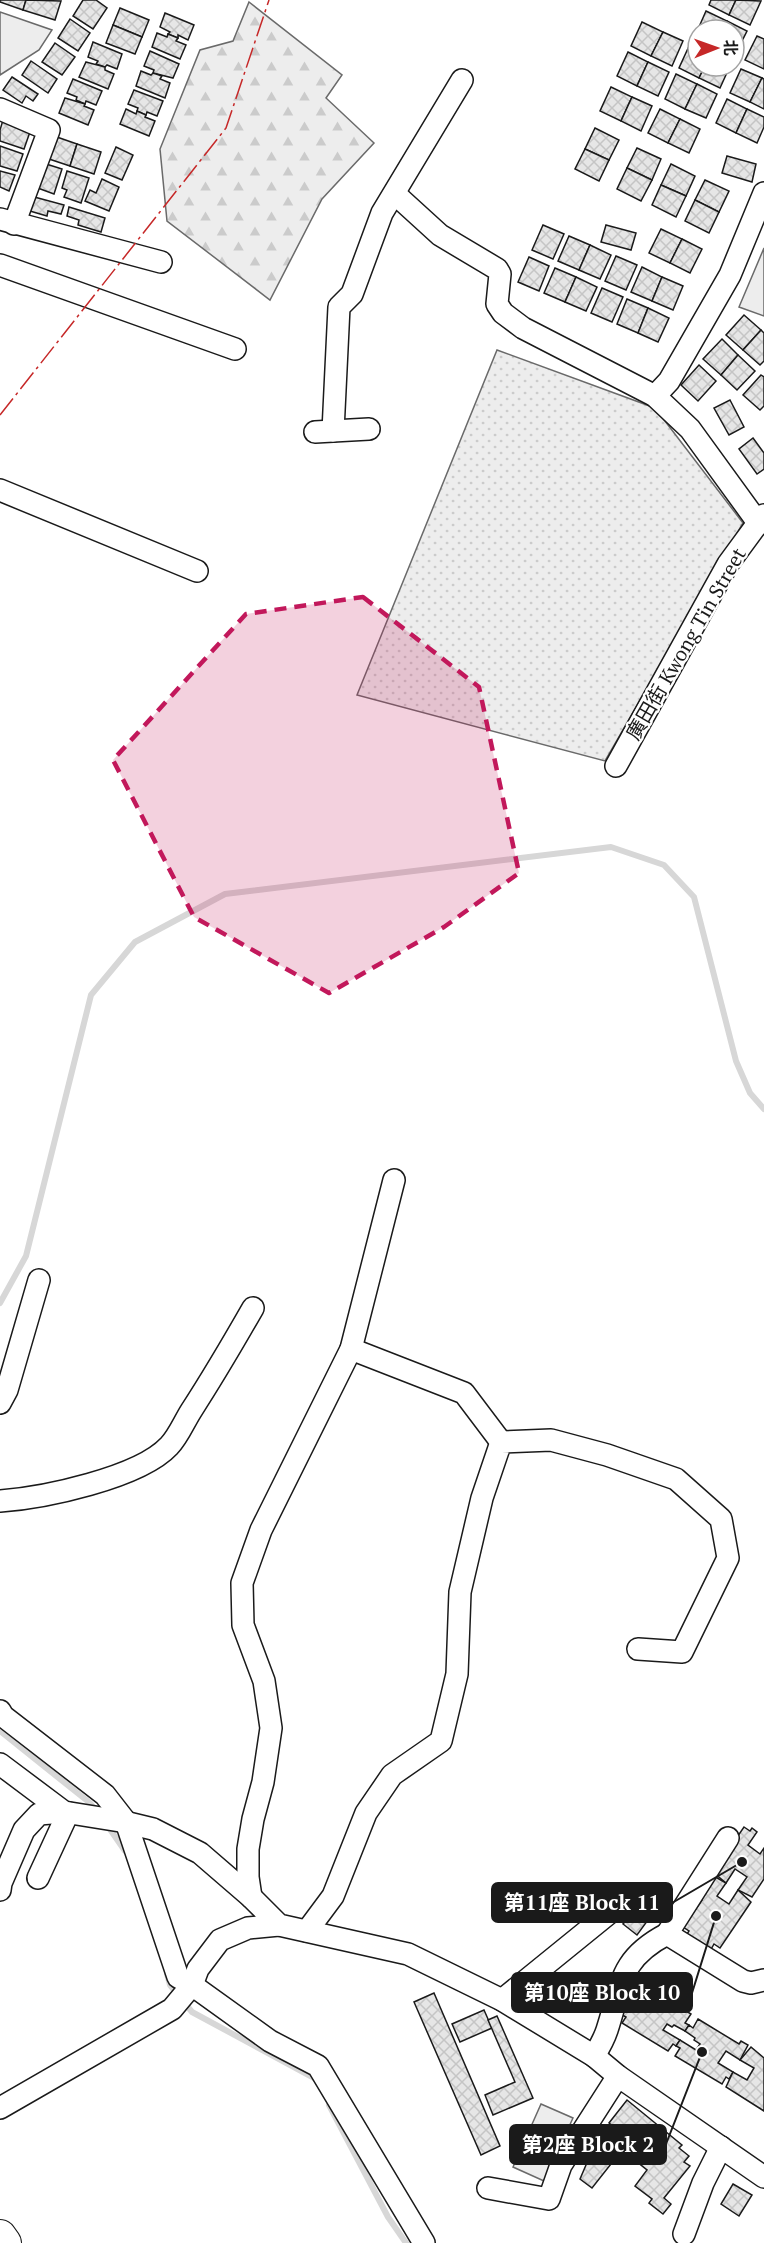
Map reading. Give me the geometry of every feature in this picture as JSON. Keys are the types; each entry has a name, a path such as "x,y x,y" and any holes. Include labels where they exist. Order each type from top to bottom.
{"highway":[{"path":"0,2236 5,2243"}],"street":[{"path":"369,429 324,432 339,307 352,294 382,213 462,80"},
{"path":"0,109 49,130 7,222 161,262"},
{"path":"655,396 669,381 730,275 764,193"},
{"name":"廣田街 Kwong Tin Street","path":"394,194 440,235 497,269 500,274 498,304 503,313 523,328 655,396 690,429 761,519 728,564 616,766"},
{"path":"0,265 235,350"},
{"path":"0,490 197,571"},
{"path":"251,1897 248,1848 253,1819 264,1782 271,1728 264,1681 243,1625 243,1583 261,1530 351,1349 394,1180"},
{"path":"0,1403 7,1390 39,1281"},
{"path":"0,1501 27,1499 97,1482 136,1468 169,1447 211,1381 253,1308"},
{"path":"351,1349 464,1393 501,1442"},
{"path":"501,1442 551,1440 607,1455 676,1479 721,1519 729,1558 682,1652 638,1649"},
{"path":"307,1931 333,1896 366,1813 392,1774 441,1740 457,1674 460,1592 482,1498 501,1442"},
{"path":"0,1710 3,1716 105,1795 123,1822 178,1977 270,2041 318,2066 424,2243"},
{"path":"0,1764 66,1813"},
{"path":"0,1890 24,1830 39,1814 66,1813 153,1829 200,1854 251,1897 279,1925"},
{"path":"38,1878 66,1813"},
{"path":"594,2056 606,2033 622,1977 633,1959 648,1944 667,1934 728,1838"},
{"path":"502,2000 608,1914"},
{"path":"0,2108 172,2009 192,1985 198,1968 220,1940 248,1928 279,1925 408,1954 502,2000 594,2056 618,2076 764,2177"},
{"path":"667,1934 742,1981 751,1983 764,1980"},
{"path":"488,2187 549,2199 561,2166 618,2076"},
{"path":"684,2234 703,2183 721,2147"}],"highlighted area":[{"path":"363,597 479,687 519,873 444,927 329,993 194,917 113,760 246,614"}],"green space":[{"path":"249,2 342,75 326,98 374,143 322,199 270,300 167,221 160,149 200,50 233,41"},
{"path":"497,350 655,408 743,523 605,761 357,695"}],"shaded area":[{"path":"0,12 52,30 39,50 0,75"},
{"path":"764,248 764,316 739,307"},
{"path":"541,2104 573,2118 544,2181 513,2167"}],"building":[{"path":"0,0 26,0 23,10 0,2"},
{"path":"26,0 61,1 55,20 23,10"},
{"path":"83,0 96,0 107,8 93,29 73,16"},
{"path":"711,0 736,0 729,15 709,5"},
{"path":"736,0 761,1 750,25 746,23 746,18 735,18 729,15"},
{"path":"120,8 149,20 142,37 113,25"},
{"path":"706,11 721,18 703,18"},
{"path":"165,13 194,25 188,40 178,35 178,38 168,34 170,32 160,27"},
{"path":"70,19 90,33 78,51 58,38"},
{"path":"642,22 663,32 651,56 631,46"},
{"path":"113,25 142,37 135,54 106,43"},
{"path":"663,32 683,41 672,66 651,56"},
{"path":"157,33 178,38 176,41 186,45 180,59 152,47"},
{"path":"757,36 764,39 764,69 746,60"},
{"path":"93,42 122,54 117,69 96,64 98,61 88,57"},
{"path":"55,43 75,57 62,75 42,62"},
{"path":"150,51 179,64 173,78 153,73 154,70 144,66"},
{"path":"628,52 648,62 637,86 617,76"},
{"path":"686,53 686,72 679,68"},
{"path":"31,61 57,79 48,93 22,75"},
{"path":"86,62 105,67 105,70 114,74 108,89 79,77"},
{"path":"648,62 669,72 658,96 637,86"},
{"path":"141,71 162,76 160,79 170,83 165,98 136,86"},
{"path":"746,71 762,78 750,102 730,93 737,78 746,78"},
{"path":"676,74 697,84 685,109 665,99"},
{"path":"12,77 38,94 33,101 26,96 22,103 3,90"},
{"path":"699,78 725,78 720,88"},
{"path":"762,78 764,79 764,109 750,102"},
{"path":"73,79 102,91 96,105 86,101 85,104 76,100 77,97 67,93"},
{"path":"697,84 717,94 706,118 685,109"},
{"path":"611,87 632,97 621,121 600,111"},
{"path":"134,90 163,101 157,116 147,112 146,115 137,111 138,108 128,104"},
{"path":"632,97 652,106 641,131 621,121"},
{"path":"65,98 85,104 84,106 94,110 88,125 59,113"},
{"path":"727,99 747,109 736,133 716,123"},
{"path":"126,109 136,114 137,111 155,121 149,136 120,124"},
{"path":"660,109 680,119 668,143 648,133"},
{"path":"747,109 764,117 764,127 757,143 736,133"},
{"path":"680,119 700,129 689,153 668,143"},
{"path":"3,120 31,129 24,149 0,141"},
{"path":"595,128 619,140 609,160 585,149"},
{"path":"54,136 77,144 70,166 46,158"},
{"path":"77,144 101,152 94,174 70,166"},
{"path":"0,146 23,154 17,171 0,166"},
{"path":"116,147 133,155 122,180 105,173"},
{"path":"637,148 661,159 652,180 627,168"},
{"path":"585,149 609,160 599,181 575,169"},
{"path":"727,156 756,164 752,182 722,173"},
{"path":"43,163 62,169 54,194 35,187"},
{"path":"671,164 695,176 686,196 661,185"},
{"path":"627,168 652,180 641,201 617,189"},
{"path":"0,171 15,175 9,191 0,187"},
{"path":"67,171 89,178 81,203 64,197 67,190 62,188"},
{"path":"102,179 119,187 109,211 85,201 90,190 96,193"},
{"path":"705,180 729,191 719,212 695,200"},
{"path":"661,185 686,196 676,217 652,205"},
{"path":"27,195 64,205 61,214 48,211 47,216 23,209"},
{"path":"695,200 719,212 709,233 685,221"},
{"path":"69,207 105,218 101,232 78,225 79,220 67,216"},
{"path":"543,225 564,234 553,259 532,250"},
{"path":"606,225 636,233 631,250 601,242"},
{"path":"661,229 682,239 670,263 649,253"},
{"path":"569,236 590,245 579,270 558,261"},
{"path":"682,239 702,249 690,273 670,263"},
{"path":"590,245 611,255 600,279 579,270"},
{"path":"616,256 637,265 626,290 605,281"},
{"path":"529,257 549,266 539,291 518,282"},
{"path":"642,267 662,277 652,301 631,292"},
{"path":"555,268 576,277 565,302 544,293"},
{"path":"576,277 597,287 586,311 565,302"},
{"path":"662,277 683,286 673,310 652,301"},
{"path":"602,288 623,297 612,322 591,313"},
{"path":"627,299 648,308 638,333 617,324"},
{"path":"648,308 669,318 658,342 638,333"},
{"path":"744,315 761,330 743,350 726,335"},
{"path":"761,330 764,333 764,361 760,365 743,350"},
{"path":"722,339 738,355 721,375 703,359"},
{"path":"738,355 755,371 737,390 721,375"},
{"path":"699,365 716,381 698,401 681,385"},
{"path":"761,375 764,377 764,406 760,410 743,395"},
{"path":"730,400 744,427 729,435 714,408"},
{"path":"753,438 764,453 764,469 757,474 739,449"},
{"path":"744,1827 750,1831 752,1828 757,1832 748,1845 760,1854 764,1848 764,1879 752,1897 738,1890 747,1877 735,1869 726,1883 713,1872"},
{"path":"712,1875 726,1883 717,1896 729,1904 738,1890 751,1902 720,1948 714,1944 709,1953 685,1937 689,1931 683,1927 702,1900 697,1897"},
{"path":"635,1910 648,1920 637,1935 623,1924"},
{"path":"642,1984 691,2014 685,2023 689,2025 685,2031 667,2024 663,2030 680,2040 668,2051 622,2023 626,2017 617,2012 632,1986 638,1990"},
{"path":"434,1993 500,2146 481,2155 414,2002"},
{"path":"484,2010 492,2028 460,2042 452,2024"},
{"path":"497,2016 533,2098 493,2115 485,2095 515,2082 488,2020"},
{"path":"698,2019 739,2044 741,2041 748,2045 740,2060 726,2051 718,2063 733,2072 722,2084 675,2056 680,2048 676,2046 680,2040 696,2050 700,2044 685,2031 689,2025 693,2028"},
{"path":"751,2047 764,2058 764,2111 726,2087 733,2072 747,2080 754,2068 740,2060"},
{"path":"627,2100 682,2145 679,2148 689,2156 684,2162 690,2166 664,2198 671,2204 663,2214 649,2203 652,2199 635,2186 647,2170 622,2150 592,2188 580,2179 601,2130 610,2135 615,2128 609,2123"},
{"path":"733,2184 752,2195 739,2216 721,2204"}],"waterway":[{"path":"0,1303 26,1256 91,995 135,942 225,894 611,847 664,865 694,897 736,1061 750,1093 764,1109"},
{"path":"0,1731 90,1803 97,1812"},
{"path":"107,1825 125,1851"},
{"path":"167,1974 170,1985 192,2012 318,2082"},
{"path":"329,2105 388,2217 406,2243"}],"power":[{"path":"0,415 226,128 269,0"}],"place":[{"name":"第11座 Block 11","path":"742,1862"},
{"name":"第10座 Block 10","path":"716,1916"},
{"name":"第2座 Block 2","path":"702,2052"}]}
